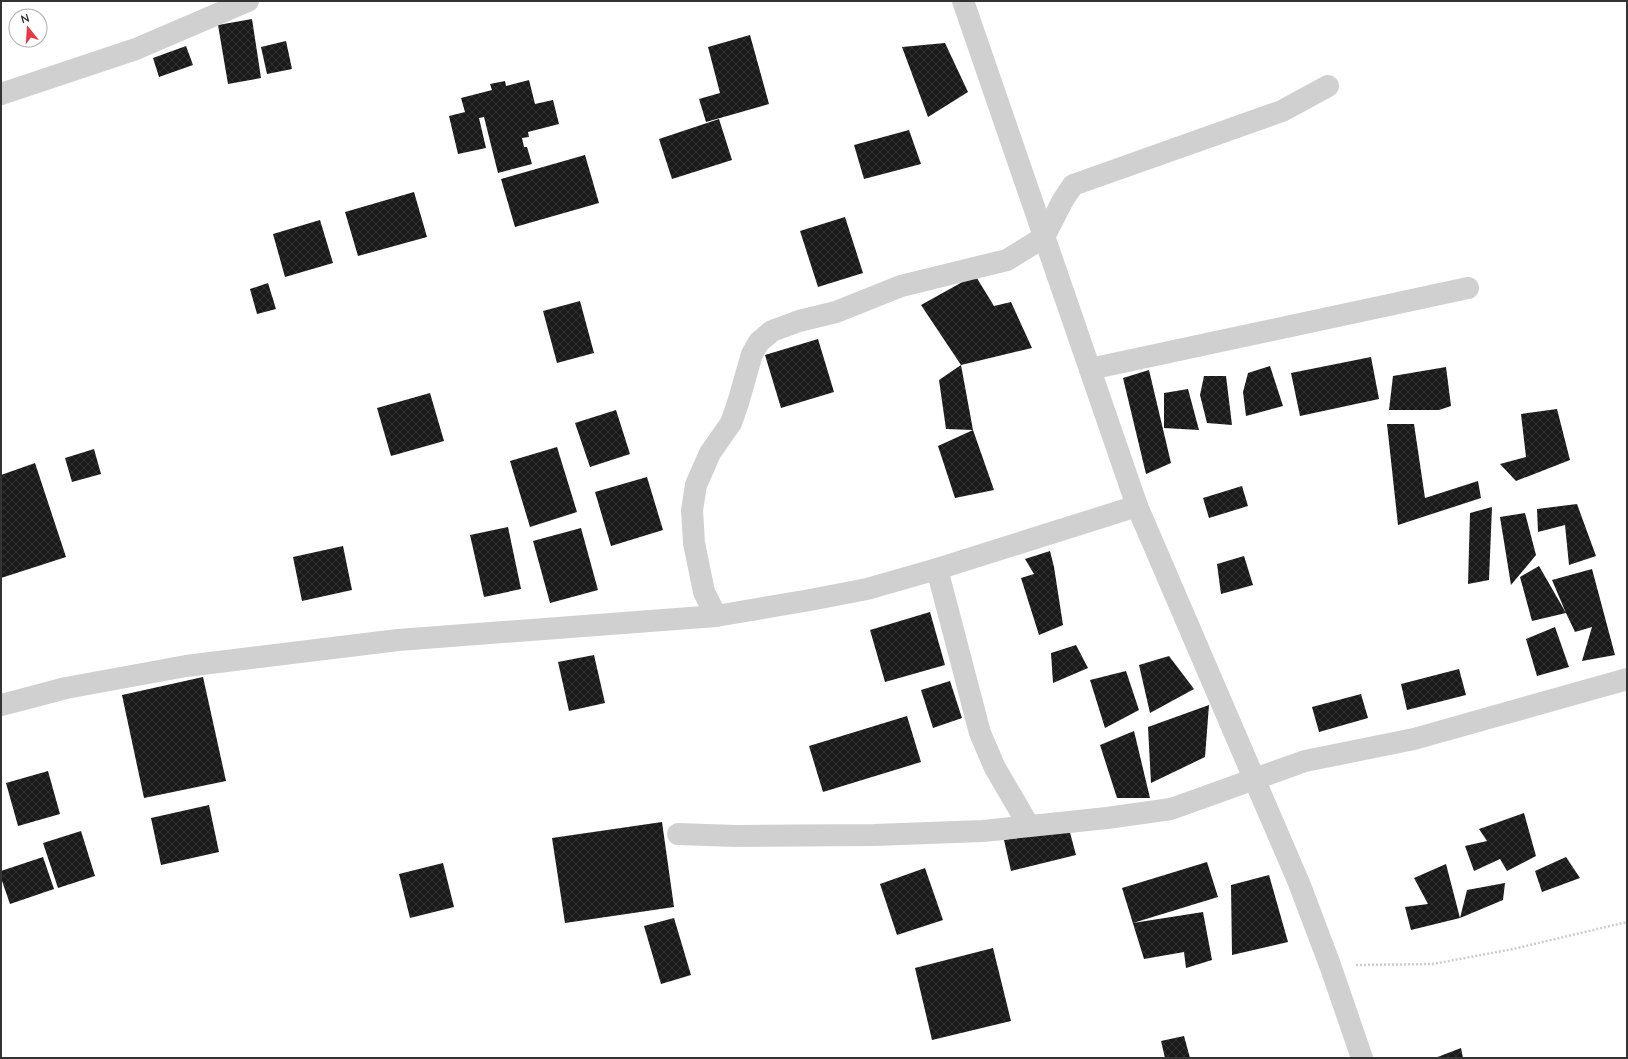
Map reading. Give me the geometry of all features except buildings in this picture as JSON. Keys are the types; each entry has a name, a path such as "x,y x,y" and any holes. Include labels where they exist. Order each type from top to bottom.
{"street":[{"path":"1,94 136,49 248,1"},
{"path":"963,1 1137,506 1253,779 1299,883 1330,965 1362,1058"},
{"path":"716,616 704,592 694,543 692,510 696,485 710,453 731,423 752,354 759,342 772,331 799,321 836,312 900,286 1007,260 1044,237 1062,200 1074,185 1282,111 1328,86"},
{"path":"1090,369 1468,288"},
{"path":"1,705 66,688 186,666 398,640 716,616 867,589 937,569 1137,506"},
{"path":"937,569 980,733 995,768 1029,826"},
{"path":"678,834 736,836 874,835 983,831 1107,818 1171,809 1305,761 1414,739 1627,679"}],"path":[{"path":"1330,965 1433,964 1513,949 1627,922"}]}
